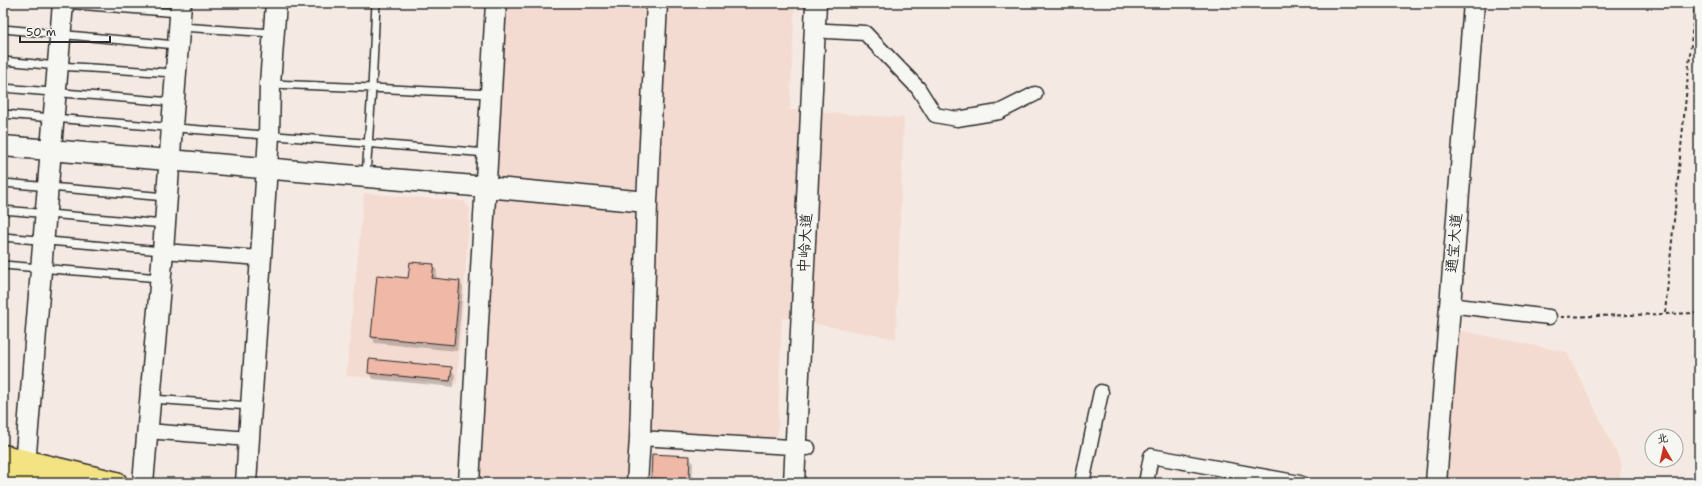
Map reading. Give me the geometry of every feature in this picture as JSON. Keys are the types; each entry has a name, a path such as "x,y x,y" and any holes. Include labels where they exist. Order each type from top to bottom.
{"main road":[{"path":"3,456 116,483"},
{"path":"3,474 41,483"}],"street":[{"path":"24,483 63,3"},
{"path":"246,483 269,136 270,84 275,34 276,3"},
{"path":"469,483 496,3"},
{"path":"637,483 640,438 647,202 657,3"},
{"name":"中岭大道","path":"806,483 802,448 816,3"},
{"name":"中岭大道","path":"794,483 802,448 828,3"},
{"name":"通宝大道","path":"1436,483 1474,3"},
{"path":"143,483 161,278 179,22"},
{"path":"827,31 865,33 918,88 935,115 957,119 999,112 1035,94"},
{"path":"3,146 366,176 647,202"},
{"path":"163,251 261,258"},
{"path":"1449,305 1550,317"},
{"path":"1082,483 1101,392"},
{"path":"147,431 249,439"},
{"path":"640,438 802,448"},
{"path":"1146,483 1151,456 1240,478 1300,483"}],"lane":[{"path":"63,3 179,22 275,34"},
{"path":"366,176 376,3"},
{"path":"3,29 61,34 179,22"},
{"path":"3,61 176,73"},
{"path":"270,84 491,94"},
{"path":"3,88 174,102"},
{"path":"3,114 488,153"},
{"path":"3,183 167,197"},
{"path":"3,210 165,224"},
{"path":"3,237 163,251"},
{"path":"3,265 161,278"},
{"path":"150,398 251,406"}],"path":[{"path":"1665,313 1695,3"},
{"path":"1550,317 1699,313"}],"shaded area":[{"path":"496,3 795,3 790,110 904,118 896,339 782,318 777,453 640,447 637,483 469,483"},
{"path":"364,193 464,201 470,209 457,384 346,376"},
{"path":"1457,330 1567,352 1622,464 1619,483 1446,483"}],"building":[{"path":"410,262 434,264 432,278 460,281 454,345 371,337 377,275 408,278"},
{"path":"369,359 452,367 450,381 368,373"},
{"path":"652,454 690,456 689,480 651,478"}]}
